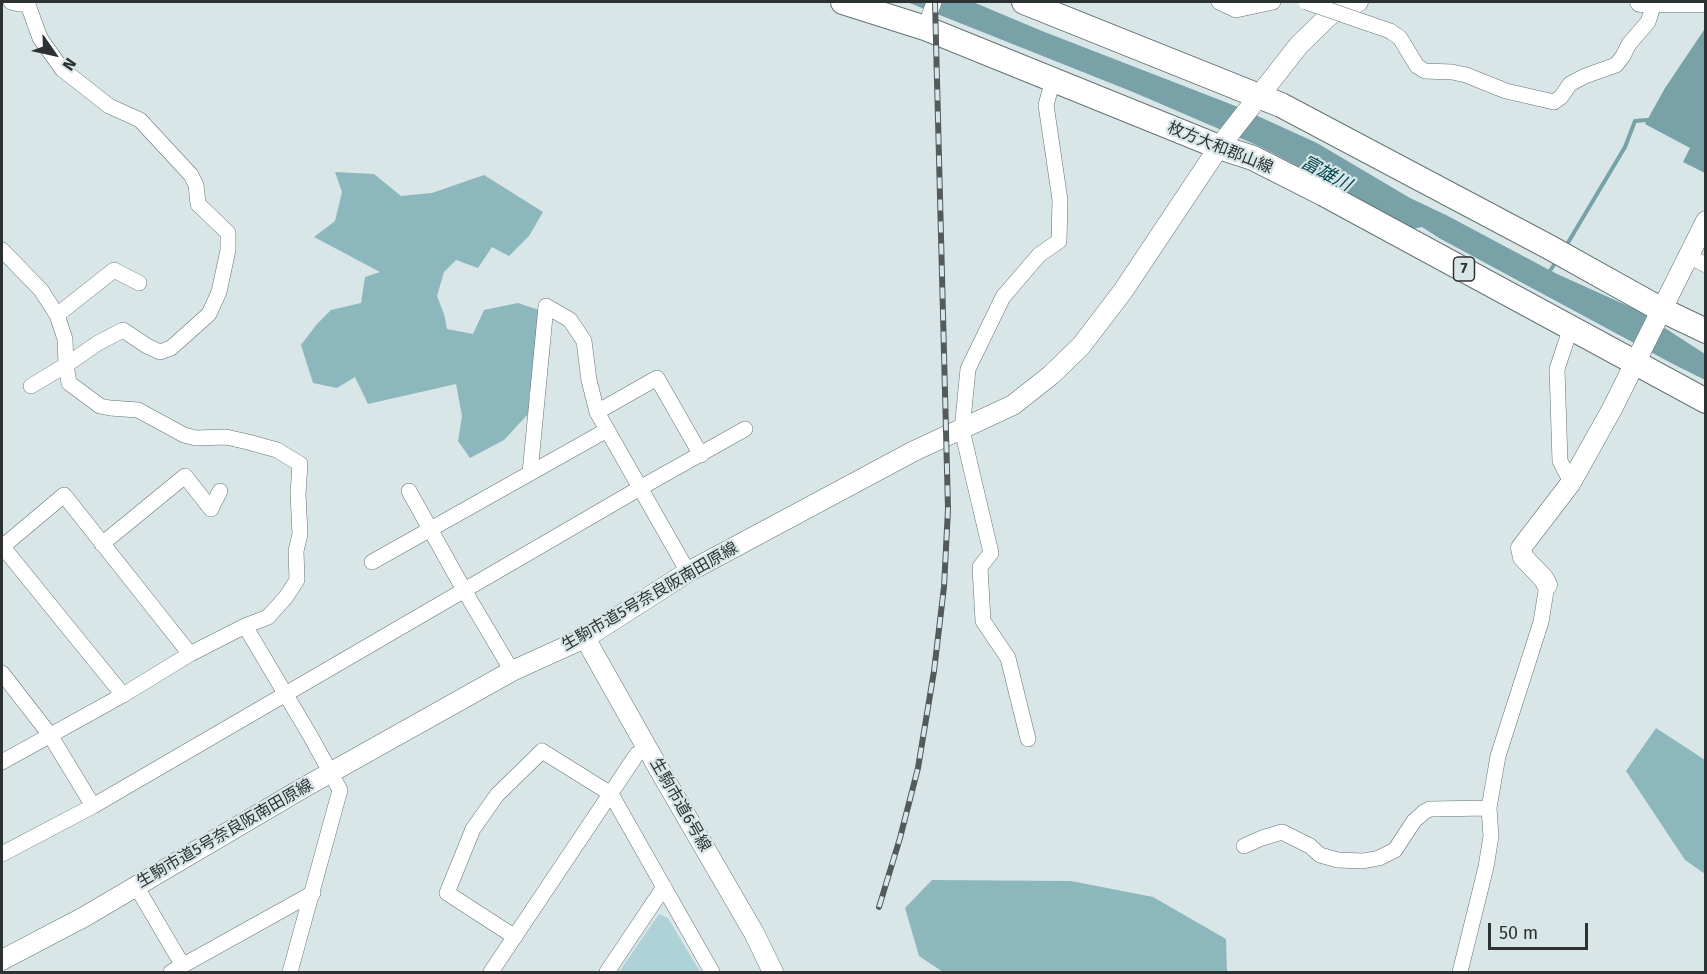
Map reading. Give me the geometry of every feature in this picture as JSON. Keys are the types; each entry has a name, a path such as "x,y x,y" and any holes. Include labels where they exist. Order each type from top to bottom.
{"main road":[{"name":"枚方大和郡山線","path":"843,2 925,28 1219,147 1253,158 1324,194 1706,401"},
{"path":"1024,2 1281,105 1706,332"}],"street":[{"path":"11,2 27,3 40,38 62,69 109,106 140,120 191,175 196,185 198,204 228,233 228,250 219,292 210,314 171,348 160,352 123,330 31,386"},
{"path":"925,28 934,2"},
{"path":"1219,2 1236,10 1273,2"},
{"path":"1306,2 1390,31 1400,38 1417,66 1425,71 1466,75 1506,91 1554,102 1561,97 1570,84 1616,64 1648,22 1647,2 1706,2"},
{"path":"1258,96 1318,25 1331,14 1358,2"},
{"path":"1028,739 1008,658 983,621 980,567 991,553 962,430 968,369 1003,297 1040,255 1059,241 1060,200 1046,105 1053,80"},
{"name":"生駒市道5号奈良阪南田原線","path":"2,960 54,933 330,772 512,671 585,638 688,572 861,479 1013,405 1052,375 1081,346 1124,291 1219,147 1258,96"},
{"path":"1460,972 1486,867 1491,836 1489,808 1502,745 1541,622 1547,585 1523,557 1521,548 1571,482 1612,409 1662,310 1697,260 1706,221"},
{"path":"2,249 9,267 41,290 57,315 65,339 69,383 100,406 138,410 184,435 196,438 226,437 277,450 300,464 298,494 300,534 296,551 297,580 286,597 268,617 244,626 190,654 123,695 2,762"},
{"path":"57,315 114,270 139,283"},
{"path":"530,473 546,306 570,320 584,340 589,380 597,412 688,572"},
{"path":"1571,327 1557,369 1560,461 1571,482"},
{"path":"597,412 657,378 701,455"},
{"path":"2,854 93,806 745,429"},
{"path":"372,562 607,430"},
{"path":"102,544 185,476 211,509 220,491"},
{"path":"409,491 512,671"},
{"path":"123,695 2,546 64,495 190,654"},
{"path":"244,626 340,790 290,972"},
{"name":"生駒市道6号線","path":"585,638 754,933 773,972"},
{"path":"2,673 50,735 93,806"},
{"path":"491,972 637,754 648,750"},
{"path":"515,937 447,893 473,829 497,795 542,751 611,794 712,972"},
{"path":"1244,846 1282,832 1310,846 1320,855 1338,860 1363,861 1379,858 1395,850 1414,821 1430,809 1489,808"},
{"path":"136,886 177,969 313,893"},
{"path":"607,972 664,887"}],"shaded area":[{"path":"335,172 374,174 401,196 432,193 484,175 543,212 529,236 509,256 492,247 478,268 456,260 444,272 437,296 447,329 473,334 484,310 518,303 539,310 550,354 529,393 529,413 504,440 470,458 458,441 462,416 456,384 368,404 355,377 337,388 313,383 301,345 331,310 361,303 365,277 380,272 314,237 335,221 342,192"},
{"path":"1656,728 1705,760 1705,874 1685,860 1626,771"},
{"path":"932,880 1071,881 1153,897 1226,939 1227,972 943,972 919,956 905,908"},
{"path":"659,914 668,918 700,972 619,972"}],"water":[{"name":"富雄川","path":"907,2 973,2 1238,107 1317,143 1410,198 1555,273 1637,310 1705,354 1705,380 1422,227 1406,230 1261,147 1133,92"},
{"path":"1704,30 1705,173 1683,162 1690,148 1645,124 1665,88"}],"waterway":[{"path":"1566,246 1625,147 1635,121 1647,120"},
{"path":"1548,274 1557,260"}],"railway":[{"path":"879,907 918,768 934,671 944,587 948,509 935,2"}]}
